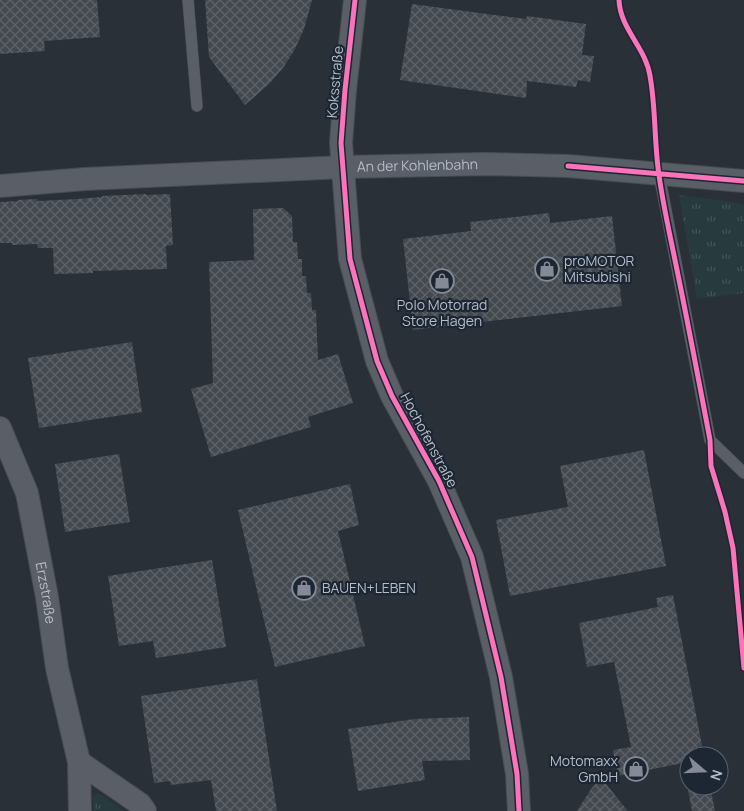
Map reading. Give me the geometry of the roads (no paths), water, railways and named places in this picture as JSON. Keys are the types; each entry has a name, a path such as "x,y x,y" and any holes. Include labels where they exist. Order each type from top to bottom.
{"street":[{"name":"Koksstraße","path":"343,167 341,143 355,0"},
{"name":"An der Kohlenbahn","path":"0,186 85,179 343,167 484,164 568,166 744,181"},
{"name":"Hochofenstraße","path":"343,167 350,259 377,361 392,396 440,481 472,557 501,677 517,774 519,811"},
{"name":"Erzstraße","path":"0,428 27,493 47,597 57,668 78,762 80,811"},
{"path":"78,762 140,804 145,811"}],"lane":[{"path":"188,0 197,106"},
{"path":"659,174 710,440 744,473"}],"place":[{"name":"proMOTOR Mitsubishi","path":"547,269"},
{"name":"Polo Motorrad Store Hagen","path":"442,281"},
{"name":"BAUEN+LEBEN","path":"304,588"},
{"name":"Motomaxx GmbH","path":"636,769"}]}
